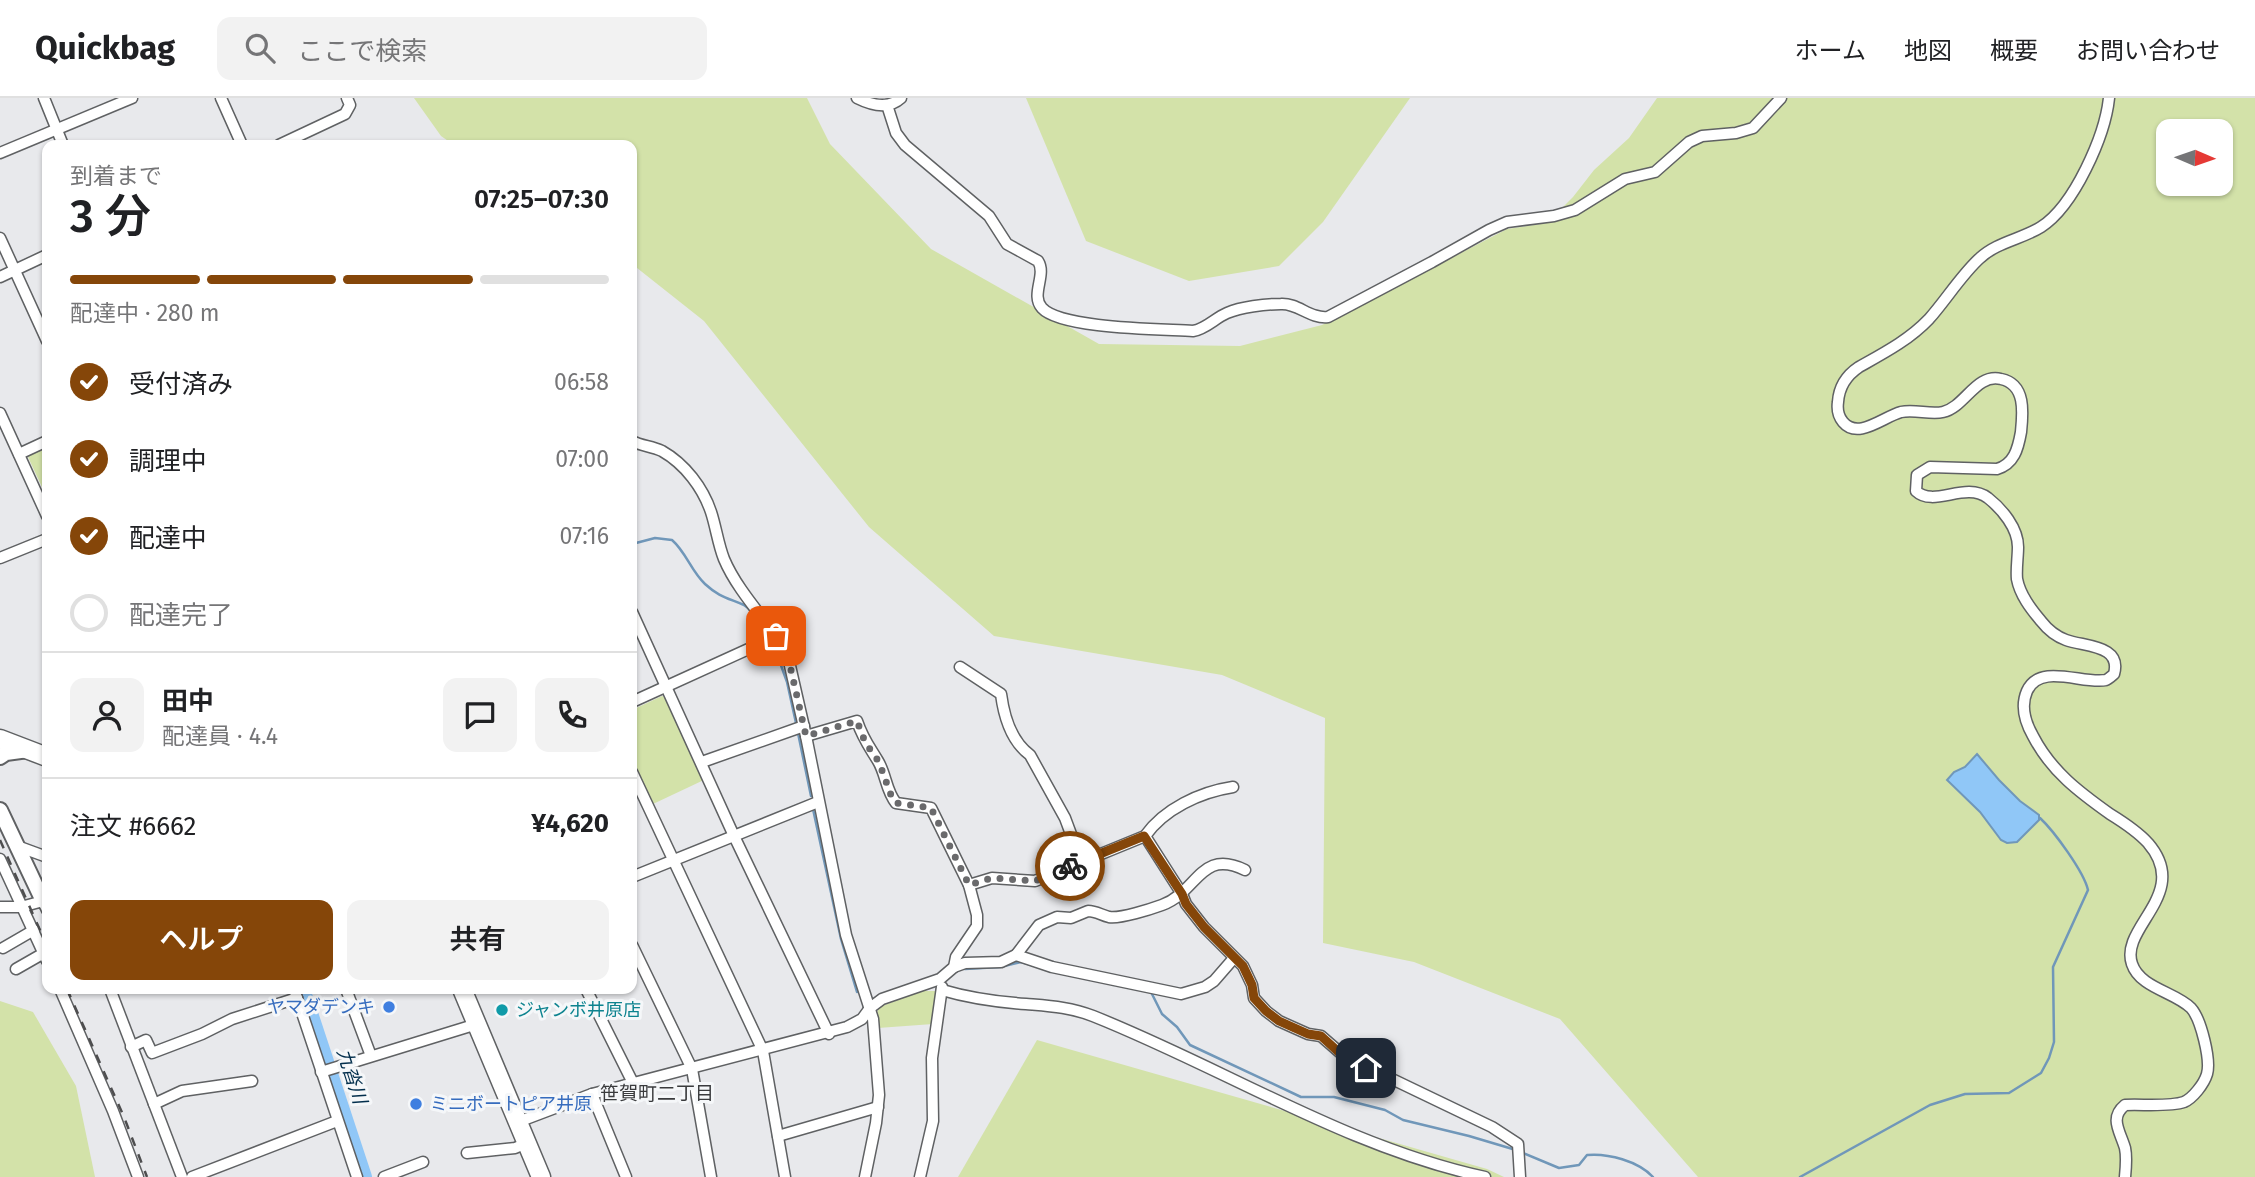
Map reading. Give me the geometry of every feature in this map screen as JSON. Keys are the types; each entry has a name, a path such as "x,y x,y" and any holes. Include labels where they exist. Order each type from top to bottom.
{"highway":[{"path":"0,739 42,755"},
{"path":"464,994 541,1177"}],"street":[{"path":"44,98 61,140"},
{"path":"0,153 132,98"},
{"path":"221,98 241,140"},
{"path":"290,140 345,114 350,106 347,98"},
{"path":"857,98 867,103 887,106 901,98"},
{"path":"887,106 896,133 905,145 989,216 1007,244 1034,258 1041,265 1038,295 1047,312 1082,323 1193,331 1201,330 1230,311 1282,304 1292,304 1317,316 1328,317 1507,222 1554,216 1575,210 1625,179 1655,172 1689,142 1702,136 1746,132 1781,98"},
{"path":"2109,98 2102,135 2090,163 2052,218 2031,232 1995,247 1979,258 1928,320 1908,338 1851,373 1840,390 1838,411 1840,419 1846,425 1863,429 1899,413 1945,412 1987,380 1994,378 2008,381 2020,394 2023,404 2021,428 2012,461 1997,469 1930,467 1917,475 1916,491 1929,497 1972,491 1992,502 2013,528 2018,543 2017,579 2033,612 2053,634 2107,651 2114,656 2117,666 2114,674 2106,680 2054,676 2040,678 2032,682 2026,691 2023,706 2025,721 2059,774 2147,842 2155,854 2162,870 2161,885 2157,900 2130,951 2131,963 2144,979 2190,1008 2196,1017 2206,1049 2207,1074 2198,1089 2184,1101 2125,1105 2119,1110 2116,1119 2125,1150 2125,1177"},
{"path":"0,238 42,330"},
{"path":"0,277 42,257"},
{"path":"0,413 42,505"},
{"path":"19,454 42,443"},
{"path":"637,444 651,446 665,453 698,485 711,512 724,559 738,585 776,636 788,657 846,935 874,1027 878,1107 865,1177"},
{"path":"0,558 42,541"},
{"path":"637,622 734,836 829,1034"},
{"path":"637,700 776,636"},
{"path":"960,667 1001,694 1005,716 1015,739 1030,755 1065,818 1081,861"},
{"path":"702,762 805,731 857,721 865,742 879,762 892,798 900,805 931,808 969,885 978,921 974,933 956,957 954,967 941,985 932,1058 933,1121 920,1177"},
{"path":"0,757 6,753 29,750"},
{"path":"637,783 763,1051 785,1177"},
{"path":"969,885 992,878 1035,881 1144,836 1184,803 1203,794 1233,787"},
{"path":"637,875 818,802"},
{"path":"0,810 42,899"},
{"path":"1144,836 1186,904 1204,927 1231,951 1243,966 1252,985 1254,998 1266,1011 1279,1021 1308,1034 1321,1036 1343,1056 1492,1127 1518,1144 1520,1177"},
{"path":"18,846 42,855"},
{"path":"0,859 42,948"},
{"path":"954,967 965,963 1001,962 1016,956 1039,925 1057,917 1071,918 1088,911 1111,918 1162,905 1182,894 1200,873 1212,864 1234,865 1245,870"},
{"path":"0,907 42,906"},
{"path":"3,948 34,930"},
{"path":"637,955 692,1069 710,1177"},
{"path":"1016,956 1052,967 1181,994 1213,981 1234,958"},
{"path":"16,970 42,959"},
{"path":"518,1122 592,1094 829,1034 862,1019 870,1007 882,999 941,985 985,1000 1046,1004 1090,1015 1307,1114 1420,1160 1485,1177"},
{"path":"62,994 89,1052 138,1177"},
{"path":"112,994 182,1177"},
{"path":"131,1047 146,1041 152,1053 295,994 326,1070 337,1121 356,1177"},
{"path":"348,994 371,1056"},
{"path":"588,994 633,1083"},
{"path":"326,1070 477,1024"},
{"path":"154,1104 181,1091 252,1081"},
{"path":"592,1094 625,1177"},
{"path":"778,1136 878,1107"},
{"path":"192,1177 337,1121"},
{"path":"467,1153 514,1148 527,1143"},
{"path":"384,1177 424,1162"}],"green space":[{"path":"414,98 807,98 830,144 931,249 1099,344 1240,346 1322,325 1507,229 1547,223 1573,197 1594,170 1629,138 1657,98 2255,98 2255,1177 1698,1177 1560,1019 1414,962 1323,943 1325,718 1222,675 994,636 869,527 704,321 637,268 637,140 447,140"},
{"path":"1026,98 1410,98 1323,222 1279,266 1189,281 1086,241"},
{"path":"42,448 42,487 28,457 29,453"},
{"path":"662,696 667,698 706,779 653,804 637,770 637,708"},
{"path":"920,991 938,991 933,1024 878,1028 877,1012 880,1007"},
{"path":"0,1001 33,1012 76,1086 95,1177 0,1177"},
{"path":"1037,1040 1487,1169 1504,1177 958,1177"}],"water":[{"path":"1977,754 2020,801 2039,815 2039,820 2017,842 2007,843 2001,840 1980,812 1947,780"}],"waterway":[{"path":"637,543 655,538 672,540 705,584 719,595 747,607 766,631"},
{"path":"774,646 787,682 796,723"},
{"path":"798,733 811,796"},
{"path":"813,809 841,939 857,992"},
{"path":"1800,1177 1930,1105 1965,1094 2009,1093 2041,1073 2054,1042 2053,967 2088,890 2068,852 2040,818"},
{"path":"965,969 1000,967 1021,962 1035,966"},
{"path":"1151,992 1162,1014 1177,1027 1190,1045 1301,1097 1334,1097 1385,1110 1403,1120 1516,1150"},
{"name":"九沓川","path":"303,994 363,1177"},
{"path":"1523,1153 1559,1168 1579,1165 1587,1155 1613,1157 1631,1162 1653,1177"}],"railway":[{"path":"0,840 42,935"},
{"path":"69,994 124,1117 147,1177"}],"way so far":[{"path":"776,636 788,657 806,736 857,721 865,742 879,762 892,798 900,805 931,808 969,885 992,878 1035,881 1070,866"}],"place":[{"name":"ヤマダデンキ","path":"389,1007"},
{"name":"ジャンボ井原店","path":"502,1010"},
{"name":"ミニボートピア井原","path":"416,1104"}],"district":[{"name":"笹賀町二丁目","path":"657,1093"}],"route":[{"path":"1070,866 1144,836 1186,904 1212,937 1231,951 1243,966 1252,985 1254,998 1266,1011 1279,1021 1308,1034 1321,1036 1343,1056 1366,1068"}]}
